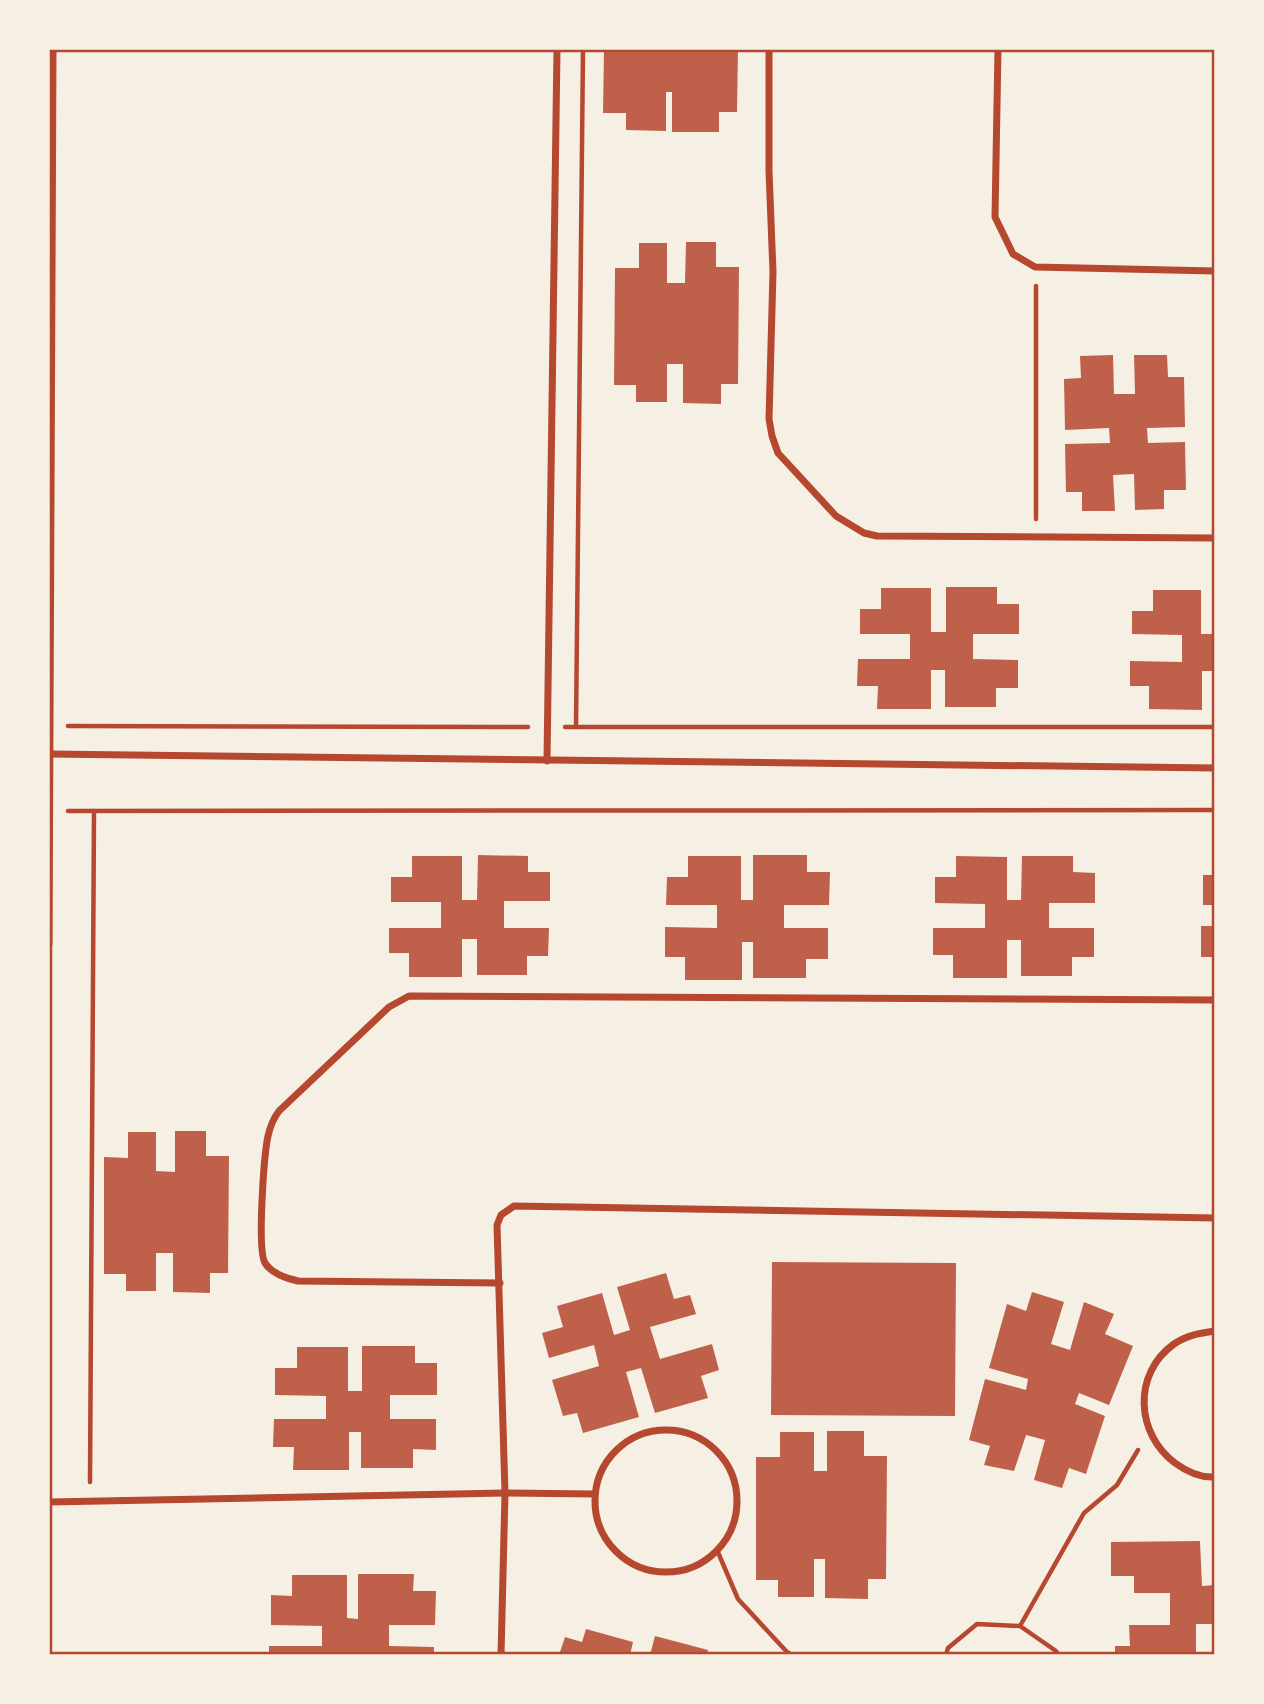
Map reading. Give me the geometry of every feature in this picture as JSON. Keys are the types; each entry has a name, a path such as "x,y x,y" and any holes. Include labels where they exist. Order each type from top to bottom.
{"street":[{"path":"49,944 53,49"},
{"path":"547,761 557,49"},
{"path":"769,49 769,171 773,272 769,419 778,453 812,492 836,516 864,533 877,536 1215,538"},
{"path":"998,49 995,217 1013,254 1035,267 1215,271"},
{"path":"49,754 1215,768"},
{"path":"500,1283 298,1282 280,1276 264,1262 261,1245 264,1163 272,1123 279,1111 389,1007 409,996 1215,999"},
{"path":"501,1655 505,1493 497,1225 501,1215 514,1206 1215,1219"},
{"path":"1215,1331 1195,1334 1174,1344 1156,1363 1144,1393 1144,1419 1163,1454 1185,1470 1215,1477"},
{"path":"669,1429 692,1434 712,1446 732,1472 738,1496 737,1514 728,1537 710,1558 686,1570 657,1572 632,1564 610,1546 597,1523 594,1494 597,1480 608,1458 626,1441 646,1432 669,1429"},
{"path":"49,1502 505,1493 594,1494"}],"path":[{"path":"576,727 583,49"},
{"path":"1035,267 1037,537"},
{"path":"50,726 1215,727"},
{"path":"50,811 1215,810"},
{"path":"90,1501 94,811"},
{"path":"1020,1626 1084,1513 1117,1485 1149,1432"},
{"path":"717,1550 738,1599 792,1655"},
{"path":"946,1655 948,1648 977,1624 1020,1626 1058,1655"}],"building":[{"path":"604,49 738,49 737,112 719,112 719,132 672,132 672,92 666,92 666,131 626,130 626,113 603,113"},
{"path":"686,242 716,242 716,267 739,267 738,384 721,384 721,404 683,403 683,364 667,364 667,402 636,402 636,385 614,385 615,268 639,268 639,243 667,243 667,283 685,283"},
{"path":"1113,355 1114,394 1135,394 1134,355 1167,355 1168,377 1184,377 1185,427 1147,428 1148,443 1185,442 1186,490 1164,490 1164,509 1135,510 1134,474 1113,475 1115,511 1082,511 1082,492 1066,492 1065,444 1110,443 1109,428 1065,430 1064,379 1081,378 1080,356"},
{"path":"946,587 997,587 997,604 1019,604 1019,634 973,634 973,659 1018,660 1018,688 996,688 996,707 945,707 945,670 931,670 931,709 877,709 878,686 857,686 858,659 910,659 910,634 860,634 860,609 881,609 881,588 931,588 931,632 946,632"},
{"path":"1153,590 1201,590 1201,634 1215,634 1215,671 1202,671 1202,710 1149,709 1149,686 1130,686 1130,661 1182,662 1182,635 1132,634 1132,611 1153,611"},
{"path":"478,855 528,856 528,872 550,872 550,901 504,901 504,928 549,928 548,956 527,956 527,975 477,975 477,939 462,939 462,977 409,977 409,953 389,953 389,928 441,928 441,902 391,902 391,877 412,877 412,856 462,856 462,900 477,900"},
{"path":"753,855 807,855 807,872 830,872 829,905 784,905 784,928 828,928 828,959 806,959 806,978 753,978 753,942 742,942 742,980 685,980 685,957 665,957 665,927 717,928 717,905 666,905 667,877 688,877 688,856 741,856 741,900 753,900"},
{"path":"956,856 1007,857 1007,900 1021,900 1022,856 1073,856 1073,872 1095,873 1095,903 1049,903 1049,928 1094,928 1094,957 1072,957 1072,976 1021,976 1021,940 1007,940 1007,978 953,978 953,955 933,955 933,928 985,928 985,904 935,903 935,877 956,877"},
{"path":"1203,875 1215,875 1215,905 1203,905"},
{"path":"1201,926 1215,926 1215,957 1201,957"},
{"path":"175,1131 206,1131 206,1156 229,1156 228,1273 210,1273 210,1293 173,1292 173,1253 156,1253 156,1291 126,1291 126,1274 104,1274 104,1157 128,1158 128,1132 156,1132 156,1171 175,1172"},
{"path":"772,1262 956,1263 955,1416 771,1415"},
{"path":"666,1273 674,1299 690,1295 696,1314 650,1327 660,1359 712,1344 719,1370 701,1376 708,1398 655,1413 641,1368 626,1372 639,1417 583,1433 577,1413 563,1416 552,1380 599,1366 594,1345 549,1358 542,1333 563,1327 557,1306 602,1293 614,1335 630,1330 617,1287"},
{"path":"1032,1292 1064,1302 1051,1344 1070,1350 1084,1302 1114,1314 1105,1334 1133,1346 1109,1405 1079,1393 1075,1404 1105,1416 1086,1474 1069,1468 1062,1488 1034,1480 1045,1440 1026,1435 1014,1471 984,1465 990,1446 969,1440 985,1379 1026,1390 1028,1379 989,1368 1007,1304 1026,1311"},
{"path":"362,1346 415,1346 415,1363 437,1363 437,1395 390,1395 390,1419 436,1419 436,1450 413,1449 413,1468 361,1468 361,1432 349,1432 349,1470 293,1470 294,1447 273,1447 274,1419 326,1419 326,1396 275,1395 275,1368 297,1368 297,1347 348,1347 348,1391 362,1391"},
{"path":"827,1431 864,1431 864,1456 887,1456 886,1579 868,1579 868,1599 825,1598 825,1559 814,1559 814,1597 778,1597 778,1580 756,1580 756,1457 780,1457 780,1432 814,1432 814,1471 827,1471"},
{"path":"1200,1541 1202,1586 1215,1585 1215,1624 1196,1624 1196,1655 1115,1655 1115,1646 1130,1646 1129,1625 1170,1625 1170,1593 1134,1593 1134,1576 1111,1576 1111,1542"},
{"path":"358,1574 414,1574 413,1591 436,1591 435,1625 389,1625 389,1646 434,1647 434,1655 269,1655 269,1646 322,1646 322,1626 271,1625 271,1595 292,1596 292,1575 347,1575 347,1618 358,1619"},
{"path":"586,1629 633,1642 630,1655 559,1655 565,1637 582,1642"},
{"path":"655,1636 708,1650 707,1655 650,1655"}]}
